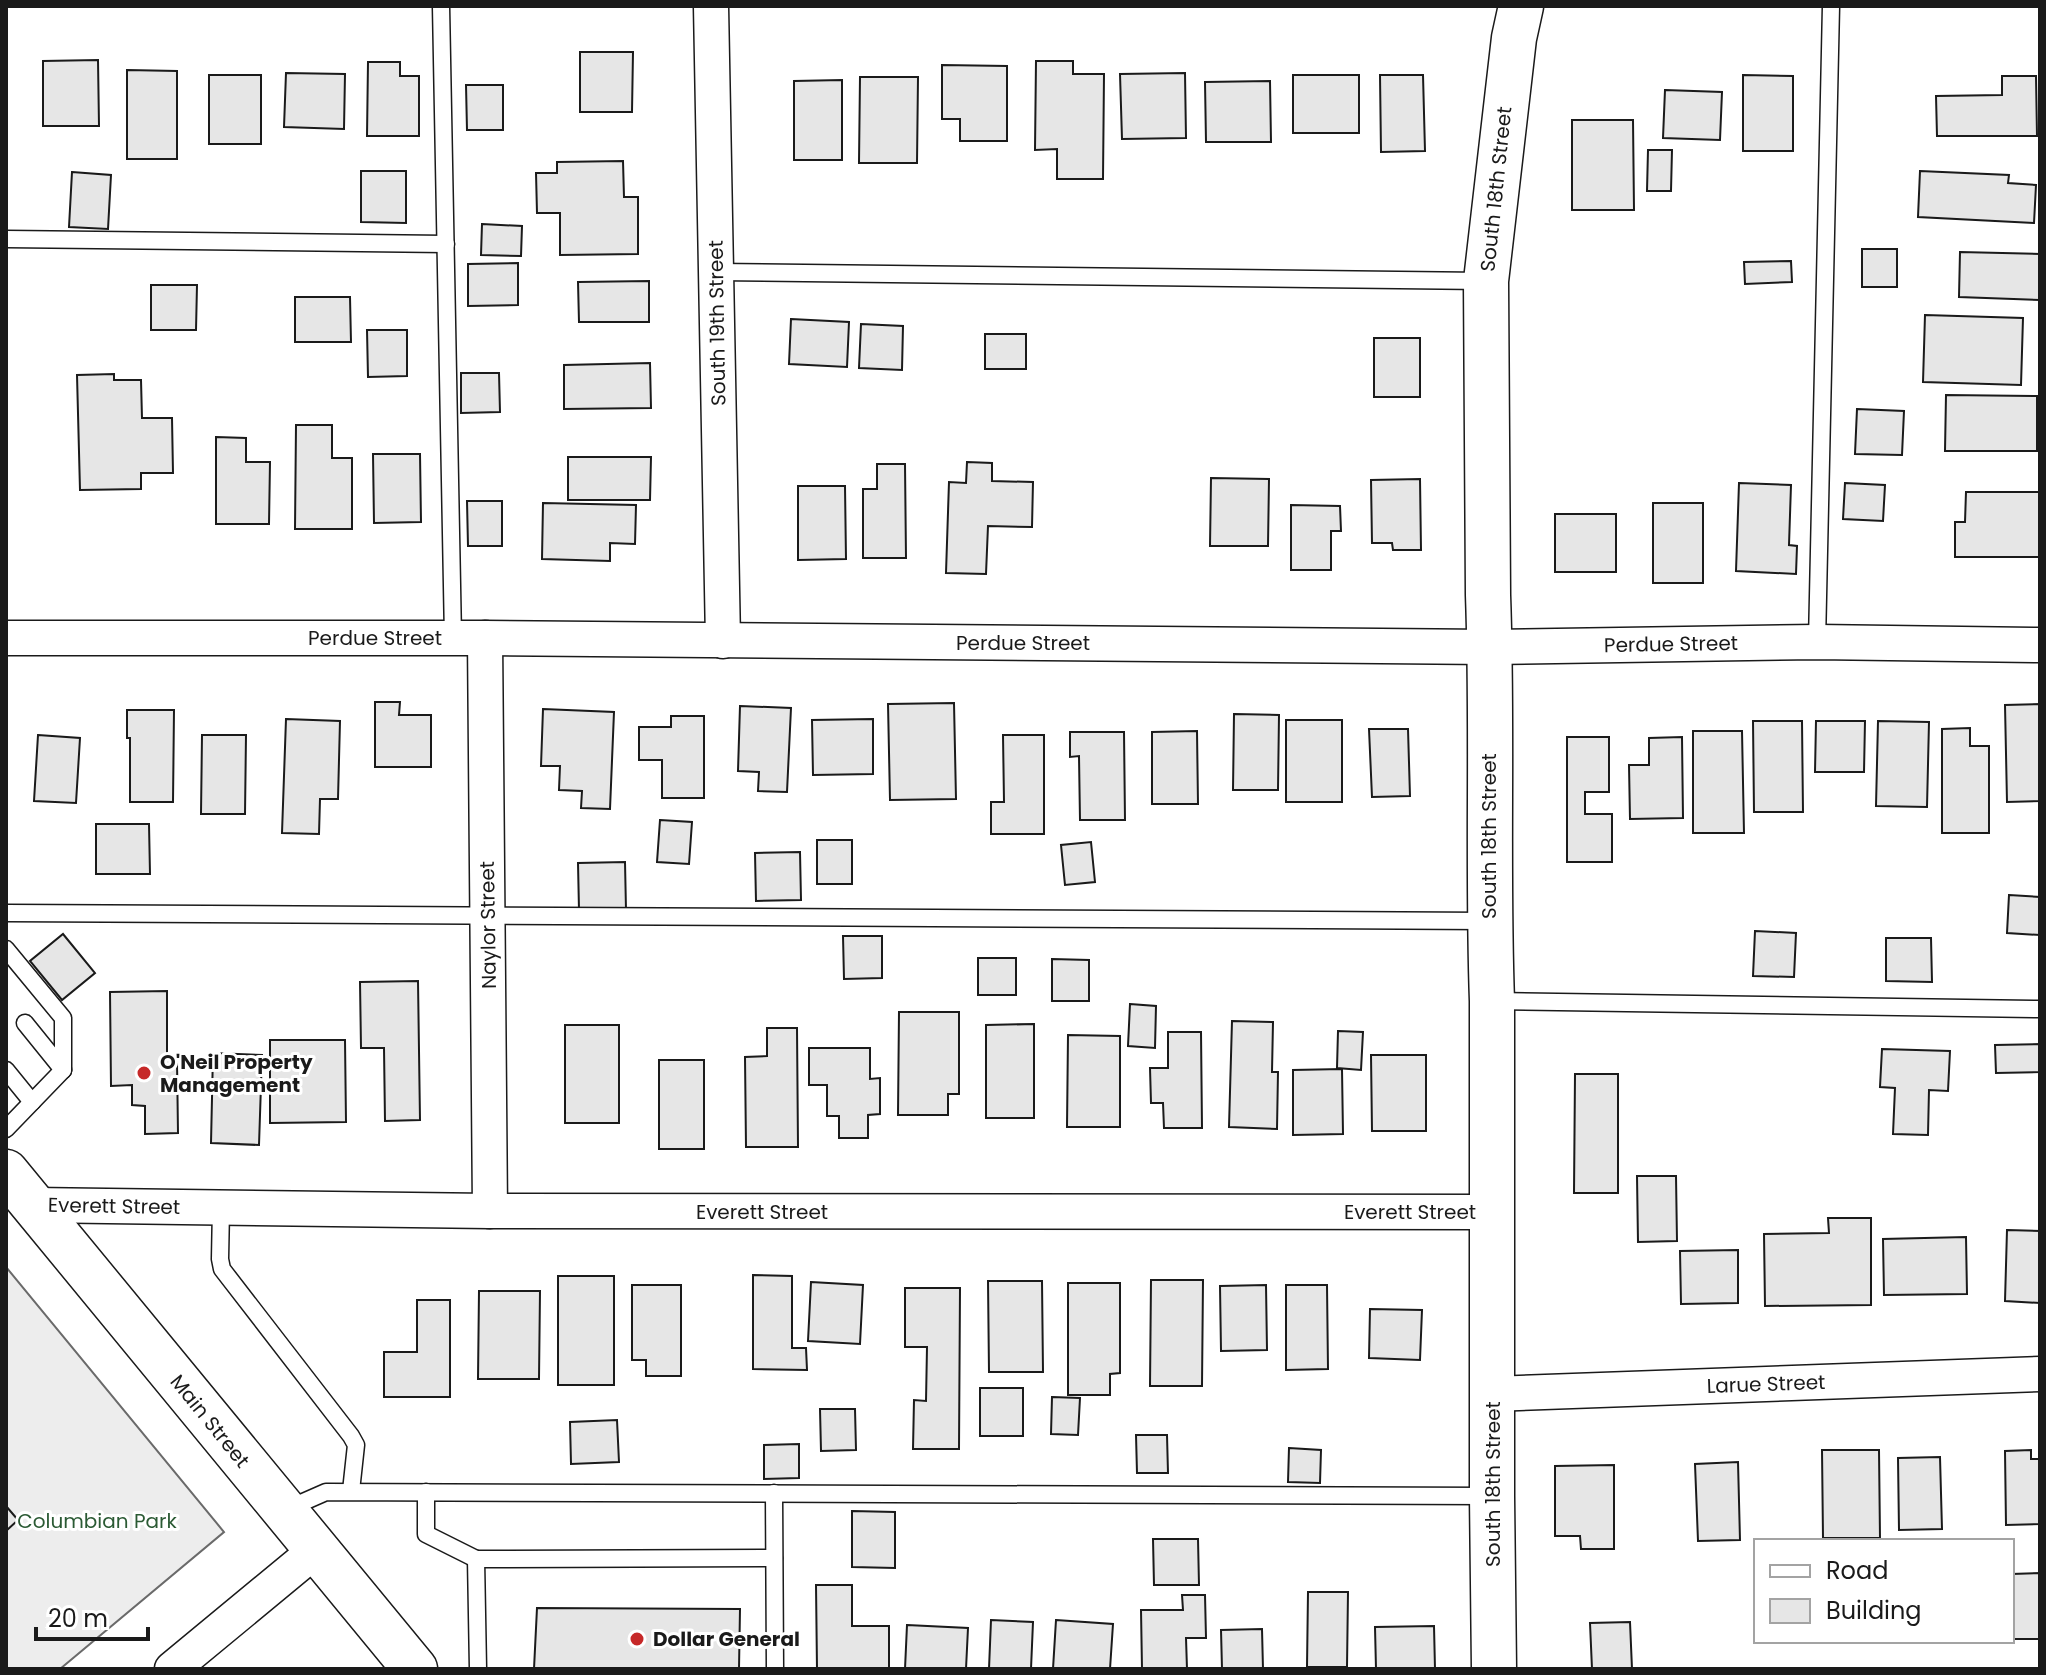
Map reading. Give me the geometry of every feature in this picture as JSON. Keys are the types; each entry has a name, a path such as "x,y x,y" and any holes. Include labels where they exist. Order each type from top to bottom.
{"main road":[{"name":"South 18th Street","path":"1494,1669 1486,281 1514,38 1521,6"},
{"name":"Main Street","path":"6,1172 415,1669"}],"street":[{"name":"South 19th Street","path":"711,6 723,641"},
{"name":"Perdue Street","path":"6,638 469,638 1490,647 1817,642 2040,645"},
{"name":"Naylor Street","path":"469,638 488,916 490,1211"},
{"name":"Everett Street","path":"33,1205 490,1211 1491,1212"},
{"name":"Larue Street","path":"1492,1394 2040,1374"},
{"path":"172,1669 316,1550"}],"lane":[{"path":"441,6 446,244 469,638"},
{"path":"1817,642 1831,6"},
{"path":"6,239 446,244"},
{"path":"716,272 1486,281"},
{"path":"6,913 1489,921"},
{"path":"6,949 63,1018 63,1070 6,1129"},
{"path":"1492,1001 2040,1009"},
{"path":"25,1023 63,1070"},
{"path":"6,1070 32,1102"},
{"path":"221,1208 222,1269 351,1436 356,1445 351,1491"},
{"path":"284,1510 326,1492 351,1491 1492,1496"},
{"path":"426,1492 426,1534 476,1559 774,1558"},
{"path":"774,1493 775,1669"},
{"path":"476,1559 478,1669"}],"shaded area":[{"name":"Columbian Park","path":"6,1267 224,1532 60,1669 6,1669"}],"building":[{"path":"580,52 633,52 632,112 580,112"},
{"path":"98,60 99,126 43,126 43,61"},
{"path":"1036,61 1073,61 1073,74 1104,74 1103,179 1057,179 1057,149 1035,150"},
{"path":"368,62 400,62 400,76 419,76 419,136 367,136"},
{"path":"942,65 1007,66 1007,141 960,141 960,119 942,119"},
{"path":"127,70 177,71 177,159 127,159"},
{"path":"286,73 345,74 344,129 284,127"},
{"path":"1185,73 1186,138 1122,139 1120,74"},
{"path":"209,75 261,75 261,144 209,144"},
{"path":"1293,75 1359,75 1359,133 1293,133"},
{"path":"1380,75 1423,75 1425,151 1381,152"},
{"path":"1743,75 1793,76 1793,151 1743,151"},
{"path":"2002,76 2036,76 2037,136 1937,136 1936,96 2002,95"},
{"path":"860,77 918,77 917,163 859,163"},
{"path":"842,80 842,160 794,160 794,81"},
{"path":"1270,81 1271,142 1206,142 1205,82"},
{"path":"466,85 503,85 503,130 467,130"},
{"path":"1665,90 1722,92 1720,140 1663,138"},
{"path":"1572,120 1633,120 1634,210 1572,210"},
{"path":"1648,150 1672,150 1671,191 1647,191"},
{"path":"623,161 624,197 638,197 638,254 560,255 560,213 537,213 536,173 557,173 557,162"},
{"path":"361,171 406,171 406,223 361,222"},
{"path":"1920,171 2009,175 2008,183 2036,185 2034,223 1918,217"},
{"path":"72,172 111,175 108,229 69,227"},
{"path":"482,224 522,226 521,256 481,255"},
{"path":"1862,249 1897,249 1897,287 1862,287"},
{"path":"1960,252 2040,254 2040,300 1959,297"},
{"path":"1791,261 1792,282 1745,284 1744,262"},
{"path":"518,263 518,305 468,306 468,264"},
{"path":"649,281 649,322 579,322 578,282"},
{"path":"151,285 197,285 196,330 151,330"},
{"path":"295,297 350,297 351,342 295,342"},
{"path":"1925,315 2023,318 2021,385 1923,382"},
{"path":"791,319 849,322 847,367 789,364"},
{"path":"861,324 903,326 902,370 859,368"},
{"path":"367,330 407,330 407,376 368,377"},
{"path":"985,334 1026,334 1026,369 985,369"},
{"path":"1374,338 1420,338 1420,397 1374,397"},
{"path":"650,363 651,408 564,409 564,365"},
{"path":"461,373 499,373 500,412 461,413"},
{"path":"114,374 114,380 141,380 142,418 172,418 173,473 141,473 141,489 80,490 77,375"},
{"path":"1946,395 2037,396 2037,451 1945,451"},
{"path":"1857,409 1904,411 1902,455 1855,454"},
{"path":"296,425 332,425 332,458 352,458 352,529 295,529"},
{"path":"216,437 246,438 246,462 270,462 269,524 216,524"},
{"path":"373,454 420,454 421,522 374,523"},
{"path":"568,457 651,457 650,500 568,500"},
{"path":"967,462 992,463 992,481 1033,482 1032,527 988,526 986,574 946,573 949,482 966,483"},
{"path":"877,464 905,464 906,558 863,558 863,489 877,489"},
{"path":"1211,478 1269,479 1268,546 1210,546"},
{"path":"1420,479 1421,550 1393,550 1392,543 1372,543 1371,480"},
{"path":"1739,483 1791,485 1789,545 1797,546 1796,574 1736,571"},
{"path":"1845,483 1885,485 1883,521 1843,519"},
{"path":"798,486 845,486 846,559 798,560"},
{"path":"1966,492 2040,492 2040,557 1955,557 1955,522 1965,522"},
{"path":"467,501 502,501 502,546 468,546"},
{"path":"543,503 636,505 635,544 610,543 610,561 542,559"},
{"path":"1653,503 1703,503 1703,583 1653,583"},
{"path":"1291,505 1340,506 1341,531 1331,531 1331,570 1291,570"},
{"path":"1555,514 1616,514 1616,572 1555,572"},
{"path":"375,702 400,702 399,715 431,715 431,767 375,767"},
{"path":"954,703 956,799 890,800 888,704"},
{"path":"2040,704 2040,801 2007,802 2005,705"},
{"path":"740,706 791,708 787,792 758,791 759,772 738,771"},
{"path":"543,709 614,712 610,809 581,808 582,791 559,790 560,766 541,766"},
{"path":"127,710 174,710 173,802 130,802"},
{"path":"1234,714 1279,715 1278,790 1233,790"},
{"path":"671,716 704,716 704,798 662,798 662,760 639,760 639,727 671,727"},
{"path":"286,719 340,721 338,799 320,799 319,834 282,833"},
{"path":"873,719 873,774 813,775 812,720"},
{"path":"1286,720 1342,720 1342,802 1286,802"},
{"path":"1753,721 1802,721 1803,812 1754,812"},
{"path":"1816,721 1865,721 1864,772 1815,772"},
{"path":"1878,721 1929,722 1927,807 1876,806"},
{"path":"1970,728 1970,746 1989,746 1989,833 1942,833 1942,729"},
{"path":"1369,729 1408,729 1410,796 1372,797"},
{"path":"1197,731 1198,804 1152,804 1152,732"},
{"path":"1693,731 1742,731 1744,833 1693,833"},
{"path":"1070,732 1124,732 1125,820 1080,820 1079,756 1070,757"},
{"path":"38,735 80,738 76,803 34,801"},
{"path":"202,735 246,735 245,814 201,814"},
{"path":"1003,735 1044,735 1044,834 991,834 991,802 1004,802"},
{"path":"1567,737 1609,737 1609,792 1585,792 1585,814 1612,814 1612,862 1567,862"},
{"path":"1682,737 1683,818 1630,819 1629,765 1649,765 1649,738"},
{"path":"660,820 692,822 689,864 657,862"},
{"path":"96,824 149,824 150,874 96,874"},
{"path":"817,840 852,840 852,884 817,884"},
{"path":"1091,842 1095,882 1065,885 1061,845"},
{"path":"800,852 801,900 756,901 755,853"},
{"path":"625,862 626,910 579,910 578,863"},
{"path":"2009,895 2040,897 2040,935 2007,933"},
{"path":"1755,931 1796,933 1794,977 1753,976"},
{"path":"63,934 95,973 62,1000 30,961"},
{"path":"843,936 882,936 882,978 844,979"},
{"path":"1886,938 1931,938 1932,982 1886,981"},
{"path":"978,958 1016,958 1016,995 978,995"},
{"path":"1052,959 1089,960 1089,1001 1052,1001"},
{"path":"418,981 420,1120 385,1121 384,1048 361,1048 360,982"},
{"name":"O'Neil Property Management","path":"167,991 167,1060 177,1060 178,1133 145,1134 145,1106 132,1105 132,1085 111,1086 110,992"},
{"path":"1130,1004 1156,1006 1155,1048 1128,1046"},
{"path":"899,1012 959,1012 959,1094 948,1094 948,1115 898,1115"},
{"path":"1232,1021 1273,1022 1272,1072 1278,1072 1277,1129 1229,1127"},
{"path":"1034,1024 1034,1118 986,1118 986,1025"},
{"path":"565,1025 619,1025 619,1123 565,1123"},
{"path":"767,1028 797,1028 798,1147 746,1147 745,1057 767,1056"},
{"path":"1338,1031 1363,1032 1361,1070 1337,1068"},
{"path":"1168,1032 1201,1032 1202,1128 1164,1128 1163,1103 1151,1103 1150,1068 1168,1068"},
{"path":"1068,1035 1120,1036 1120,1127 1067,1127"},
{"path":"270,1040 345,1040 346,1122 270,1123"},
{"path":"2040,1044 2040,1072 1996,1073 1995,1045"},
{"path":"809,1048 870,1048 870,1079 880,1078 880,1114 868,1115 868,1138 839,1138 839,1116 827,1116 827,1085 809,1085"},
{"path":"1882,1049 1950,1051 1948,1091 1929,1090 1928,1135 1893,1134 1895,1088 1880,1087"},
{"path":"213,1053 262,1055 259,1145 211,1143"},
{"path":"1371,1055 1426,1055 1426,1131 1372,1131"},
{"path":"659,1060 704,1060 704,1149 659,1149"},
{"path":"1342,1069 1343,1134 1293,1135 1293,1070"},
{"path":"1575,1074 1618,1074 1618,1193 1574,1193"},
{"path":"1637,1176 1676,1176 1677,1241 1638,1242"},
{"path":"1828,1218 1871,1218 1871,1305 1765,1306 1764,1234 1829,1233"},
{"path":"2007,1230 2040,1231 2040,1303 2005,1301"},
{"path":"1966,1237 1967,1294 1884,1295 1883,1239"},
{"path":"1738,1250 1738,1303 1681,1304 1680,1251"},
{"path":"753,1275 792,1276 792,1348 806,1348 807,1370 753,1369"},
{"path":"558,1276 614,1276 614,1385 558,1385"},
{"path":"1151,1280 1203,1280 1202,1386 1150,1386"},
{"path":"988,1281 1042,1281 1043,1372 989,1372"},
{"path":"811,1282 863,1285 860,1344 808,1341"},
{"path":"1068,1283 1120,1283 1120,1373 1110,1374 1110,1395 1068,1395"},
{"path":"632,1285 681,1285 681,1376 646,1376 646,1360 632,1360"},
{"path":"1266,1285 1267,1350 1221,1351 1220,1286"},
{"path":"1286,1285 1327,1285 1328,1369 1286,1370"},
{"path":"905,1288 960,1288 959,1449 913,1449 914,1400 926,1401 927,1347 905,1347"},
{"path":"479,1291 540,1291 539,1379 478,1379"},
{"path":"417,1300 450,1300 450,1397 384,1397 384,1352 417,1352"},
{"path":"1370,1309 1422,1310 1420,1360 1369,1358"},
{"path":"980,1388 1023,1388 1023,1436 980,1436"},
{"path":"1052,1397 1080,1398 1078,1435 1051,1434"},
{"path":"820,1409 855,1409 856,1450 821,1451"},
{"path":"617,1420 619,1462 571,1464 570,1422"},
{"path":"1136,1435 1167,1435 1168,1473 1137,1473"},
{"path":"799,1444 799,1478 764,1479 764,1445"},
{"path":"1289,1448 1321,1450 1320,1483 1288,1482"},
{"path":"1822,1450 1879,1450 1880,1538 1823,1538"},
{"path":"2031,1450 2031,1459 2040,1459 2040,1524 2006,1525 2005,1451"},
{"path":"1940,1457 1942,1529 1899,1530 1898,1458"},
{"path":"1738,1462 1740,1540 1698,1541 1695,1464"},
{"path":"1614,1465 1614,1549 1581,1549 1580,1536 1555,1536 1555,1466"},
{"path":"6,1506 18,1520 6,1531"},
{"path":"852,1511 895,1512 895,1568 852,1567"},
{"path":"1153,1539 1198,1539 1199,1585 1154,1585"},
{"path":"2040,1573 2040,1639 2014,1639 2014,1574"},
{"path":"816,1585 852,1585 852,1626 889,1626 889,1669 817,1669"},
{"path":"1308,1592 1348,1592 1347,1667 1307,1667"},
{"path":"1182,1595 1205,1595 1206,1638 1186,1638 1187,1669 1142,1669 1141,1610 1183,1610"},
{"name":"Dollar General","path":"537,1608 740,1609 739,1669 534,1669"},
{"path":"991,1620 1033,1622 1031,1669 989,1669"},
{"path":"1056,1620 1113,1624 1110,1669 1053,1669"},
{"path":"1630,1622 1632,1669 1592,1669 1590,1623"},
{"path":"907,1625 968,1628 966,1669 905,1669"},
{"path":"1434,1626 1435,1669 1376,1669 1375,1627"},
{"path":"1262,1629 1263,1669 1222,1669 1221,1630"}],"place":[{"name":"O'Neil Property Management","path":"144,1073"},
{"name":"Dollar General","path":"637,1639"}]}
